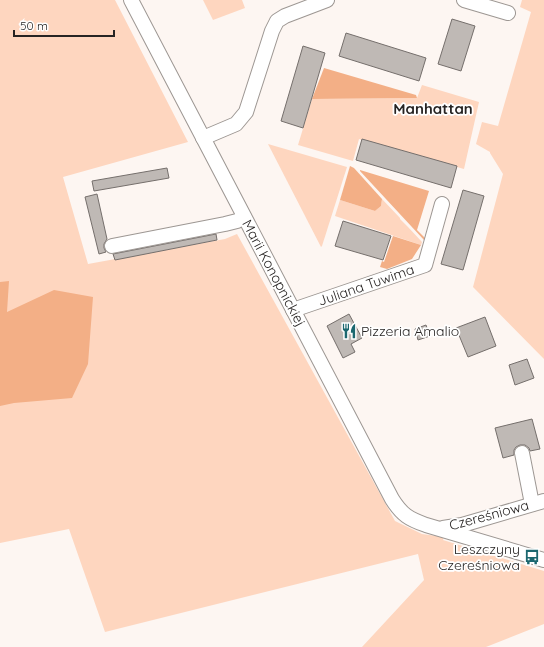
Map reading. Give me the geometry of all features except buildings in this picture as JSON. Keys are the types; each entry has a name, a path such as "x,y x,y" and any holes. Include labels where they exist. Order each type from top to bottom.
{"street":[{"name":"Marii Konopnickiej","path":"131,0 397,507 410,519 426,525 544,560"},
{"path":"203,138 236,124 246,112 272,31 277,21 284,16 327,0"},
{"path":"464,0 508,13"},
{"name":"Juliana Tuwima","path":"293,310 425,265 442,204"},
{"path":"112,246 225,224 244,217"},
{"path":"522,453 538,502"},
{"name":"Czereśniowa","path":"434,527 444,528 462,525 538,502"}],"shaded area":[{"path":"0,0 115,0 188,142 63,177 88,264 225,239 237,234 395,521 422,534 444,537 443,540 544,571 544,624 486,647 362,647 424,580 418,554 105,632 69,529 0,543"},
{"path":"203,0 242,0 245,8 213,20"},
{"path":"522,0 544,0 544,359 473,287 503,174 490,152 476,144 482,122 498,126 531,12 520,7"},
{"path":"324,68 416,95 417,98 312,99"},
{"path":"422,85 479,102 464,169 359,139 353,161 298,145 312,99 417,98"},
{"path":"268,144 347,167 321,247"},
{"path":"350,166 354,168 382,199 381,206 375,211 340,200"},
{"path":"360,171 429,191 417,230 425,238 424,240"},
{"path":"382,199 422,242 421,245 335,216 340,200 375,211 381,206"},
{"path":"393,236 421,245 412,259 387,269 380,267 382,261 384,262"},
{"path":"9,281 7,312 54,290 93,297 88,364 72,398 14,403 0,406 0,282"}],"place":[{"name":"Pizzeria Amalio","path":"349,331"},
{"name":"Leszczyny Czereśniowa","path":"532,557"}],"district":[{"name":"Manhattan","path":"433,108"}]}
